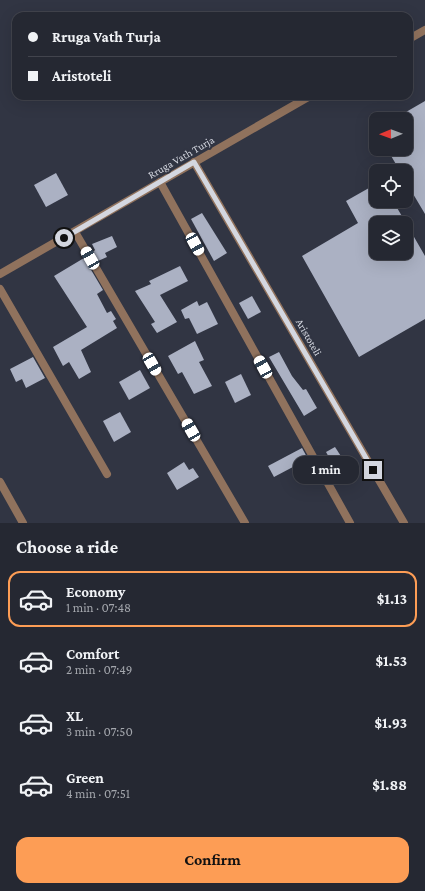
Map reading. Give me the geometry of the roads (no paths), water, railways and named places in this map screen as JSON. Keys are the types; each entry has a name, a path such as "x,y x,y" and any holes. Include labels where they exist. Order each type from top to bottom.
{"street":[{"path":"413,37 425,30"},
{"name":"Rruga Vath Turja","path":"0,274 303,100"},
{"name":"Aristoteli","path":"194,162 404,523"},
{"path":"160,182 350,523"},
{"path":"75,232 245,523"},
{"path":"0,289 107,474"},
{"path":"0,482 23,523"}]}
